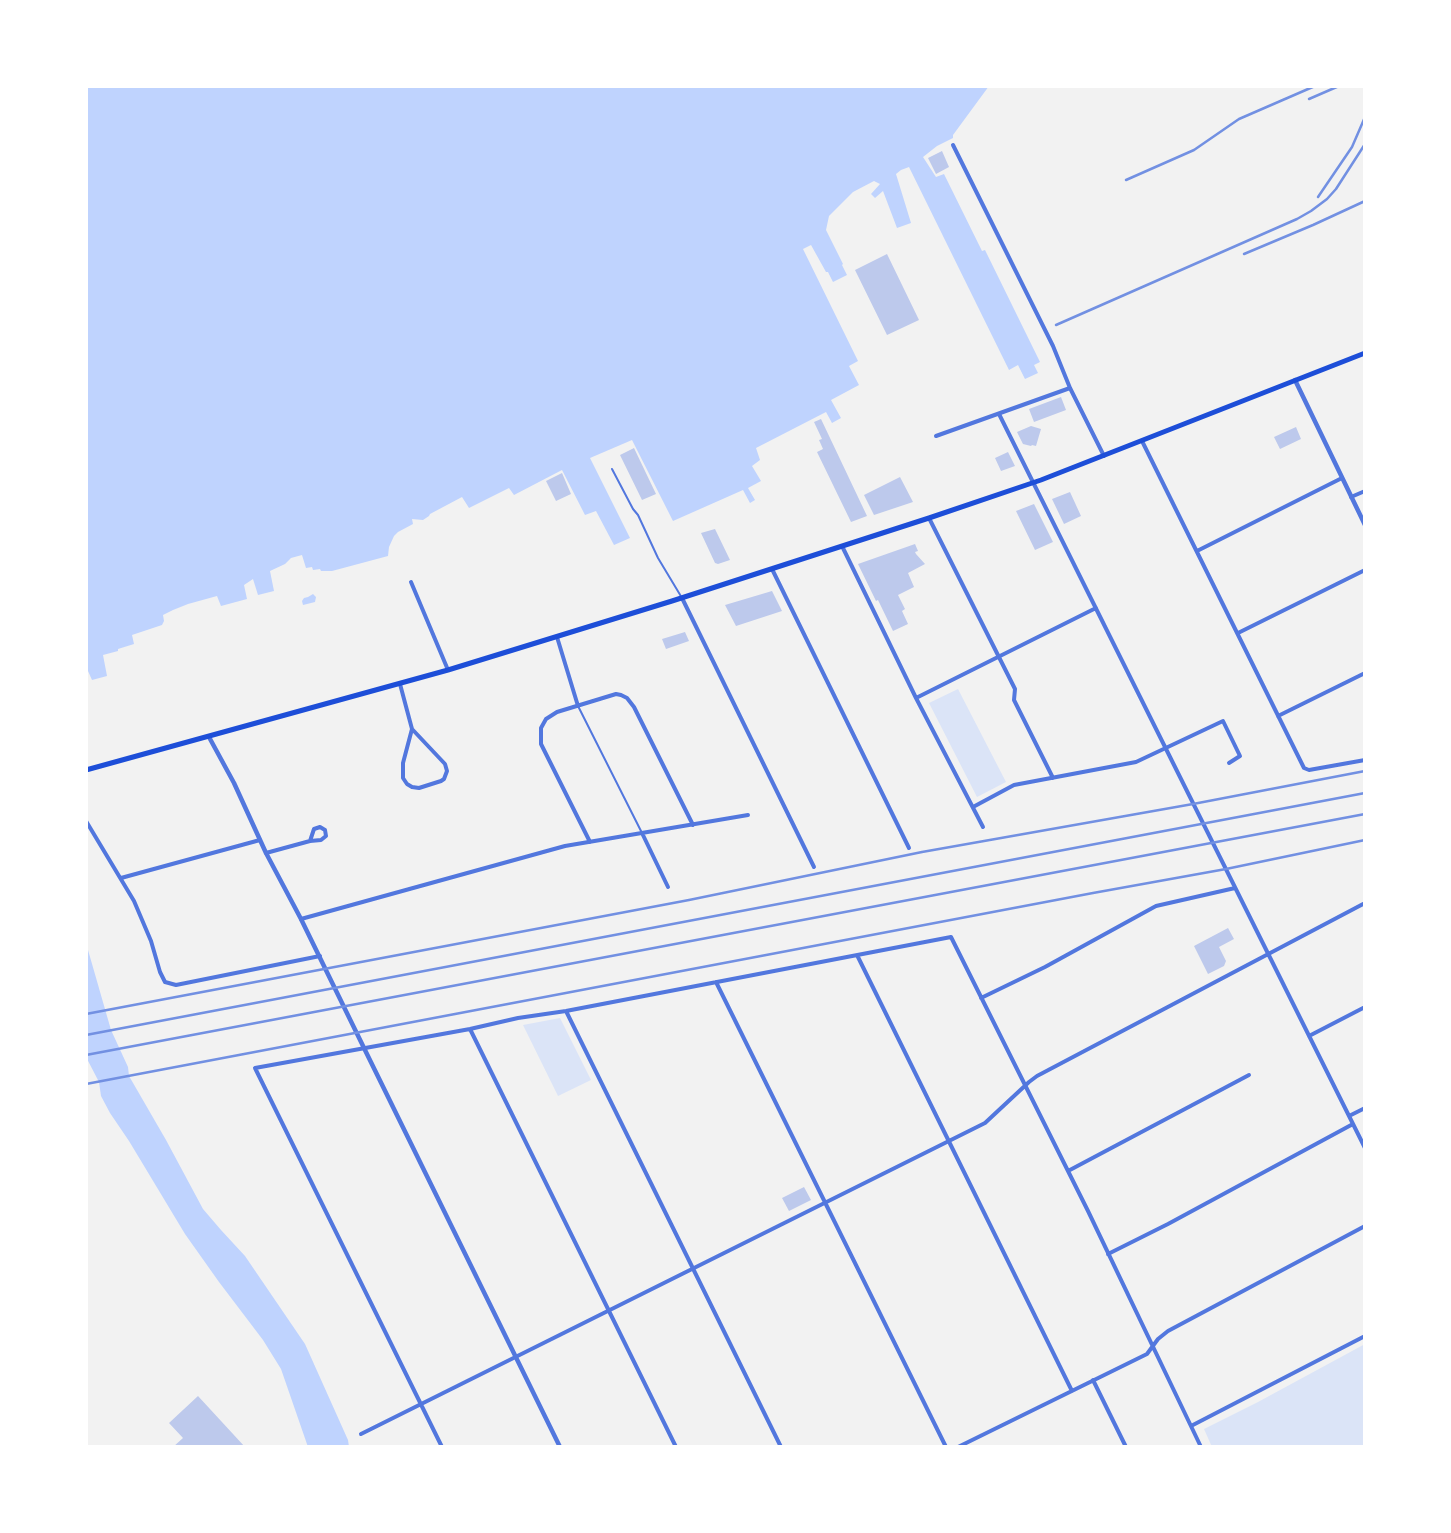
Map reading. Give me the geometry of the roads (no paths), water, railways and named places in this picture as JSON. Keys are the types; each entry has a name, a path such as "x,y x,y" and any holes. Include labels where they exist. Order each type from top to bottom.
{"main road":[{"path":"86,770 448,670 682,598 929,518 1033,483 1365,353"}],"street":[{"path":"953,145 1053,346 1070,388 1104,456"},
{"path":"1295,380 1365,525"},
{"path":"936,436 1070,388"},
{"path":"999,414 1365,1148"},
{"path":"1142,440 1304,768 1309,770 1365,760"},
{"path":"1196,551 1342,478"},
{"path":"1351,497 1365,491"},
{"path":"929,518 1015,689 1014,700 1052,778"},
{"path":"842,546 916,698 983,827"},
{"path":"772,569 908,848"},
{"path":"1238,633 1365,570"},
{"path":"411,582 448,670"},
{"path":"682,598 814,867"},
{"path":"916,698 1096,608"},
{"path":"557,637 578,706"},
{"path":"1278,716 1365,673"},
{"path":"400,684 412,729 445,764 447,772 441,781 420,788 406,784 403,778 403,762 412,729"},
{"path":"590,842 540,740 541,728 546,718 557,712 616,694 631,702 694,825"},
{"path":"973,807 1014,785 1136,762 1223,721 1240,756 1229,763"},
{"path":"209,737 234,783 266,853 320,956 560,1447"},
{"path":"301,919 565,846 748,816"},
{"path":"86,822 134,901 165,982 176,985 320,956"},
{"path":"266,853 310,841 321,840 325,838 326,833 323,828 314,829 310,841"},
{"path":"642,833 668,887"},
{"path":"121,878 260,840"},
{"path":"981,998 1045,967 1156,906 1235,888"},
{"path":"361,1434 985,1124 1037,1076 1086,1052 1268,953 1365,903"},
{"path":"442,1447 255,1068 470,1029 518,1018 566,1011 951,937 1068,1171 1201,1447"},
{"path":"857,955 1072,1390"},
{"path":"716,982 946,1447"},
{"path":"1309,1036 1365,1007"},
{"path":"566,1011 781,1447"},
{"path":"470,1029 676,1447"},
{"path":"1068,1171 1249,1075"},
{"path":"1349,1116 1365,1108"},
{"path":"1108,1254 1168,1224 1353,1124"},
{"path":"958,1447 1147,1354 1158,1339 1168,1331 1365,1226"},
{"path":"1191,1426 1365,1336"},
{"path":"1093,1380 1126,1447"}],"lane":[{"path":"612,468 638,515 658,558 682,598"},
{"path":"578,706 642,833"}],"water":[{"path":"86,86 989,86 953,135 953,138 937,146 923,157 936,177 944,174 982,251 985,250 1040,362 1034,365 1038,373 1025,379 1018,365 1009,370 909,167 896,174 911,223 897,228 883,191 875,198 871,194 880,184 874,181 853,192 829,216 826,230 847,275 833,282 811,245 803,249 858,361 849,366 859,385 831,400 841,418 832,423 826,412 756,448 760,460 752,466 761,481 748,488 755,500 750,503 743,490 673,521 632,440 590,458 630,538 614,545 596,511 585,515 562,470 514,495 509,488 469,508 462,497 430,514 423,520 412,519 413,524 394,536 389,547 388,556 332,571 321,571 320,569 313,570 312,567 306,568 302,555 291,558 285,564 270,571 274,591 258,595 253,579 244,585 247,599 221,606 217,596 173,610 163,615 164,621 162,625 132,635 134,644 103,655 107,676 92,680 88,671 86,671"},
{"path":"313,594 316,597 315,602 303,605 302,601 304,598"},
{"path":"86,943 111,1030 128,1067 129,1076 203,1209 245,1256 305,1344 348,1440 349,1447 308,1447 281,1369 263,1340 185,1234 101,1096 99,1082 86,1057"}],"railway":[{"path":"1126,180 1194,150 1239,119 1315,86"},
{"path":"1309,99 1339,86"},
{"path":"1318,197 1352,147 1365,117"},
{"path":"1056,325 1297,219 1311,211 1327,199 1336,189 1365,144"},
{"path":"1244,254 1365,201"},
{"path":"86,1014 689,900 922,852 1193,804 1365,771"},
{"path":"86,1035 1365,793"},
{"path":"86,1055 1365,814"},
{"path":"86,1084 1226,869 1365,840"}]}
